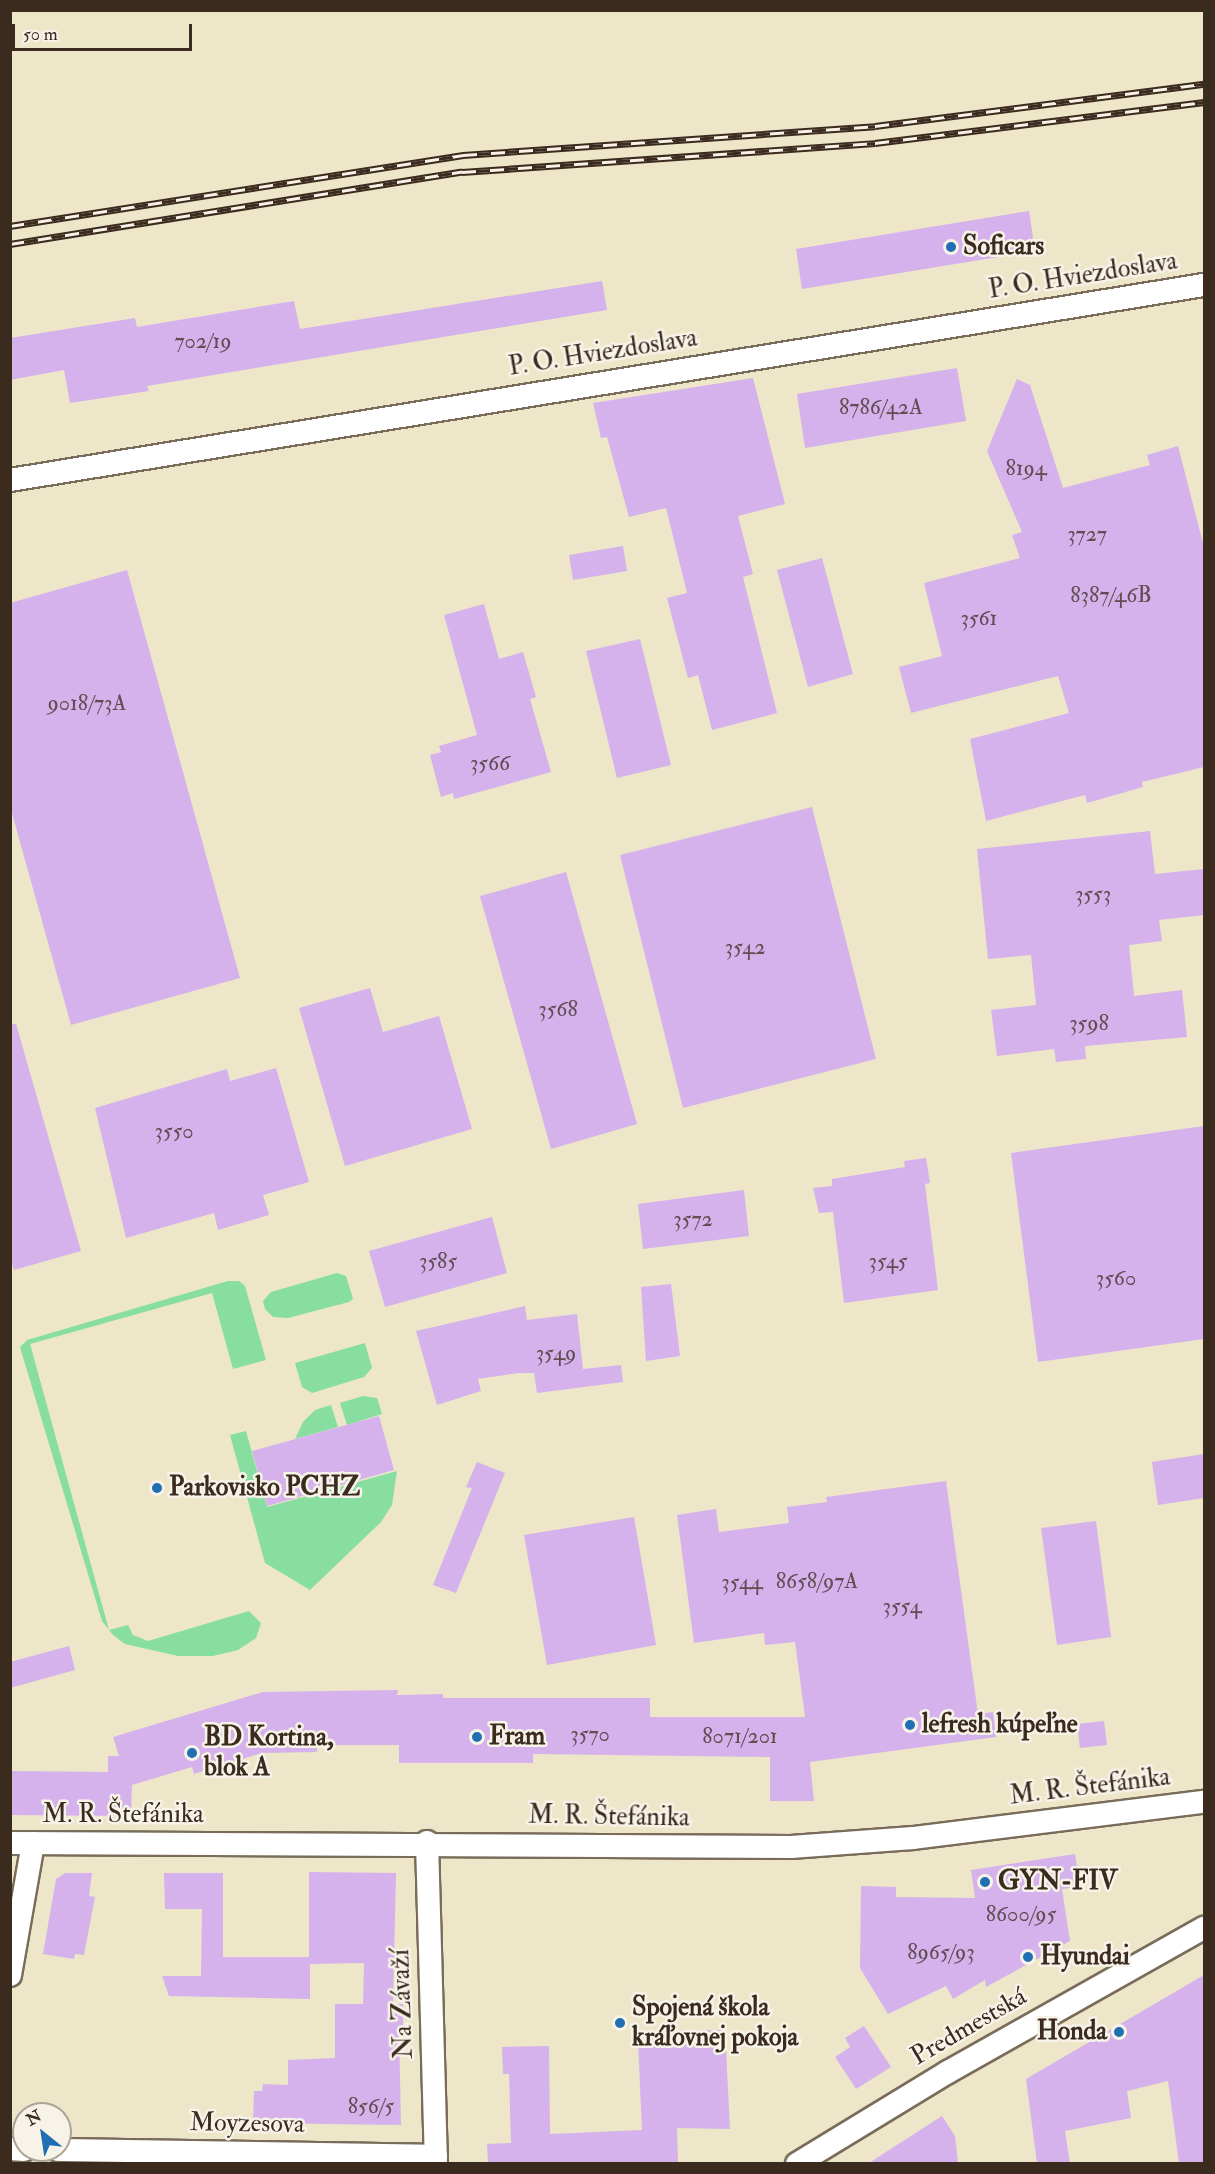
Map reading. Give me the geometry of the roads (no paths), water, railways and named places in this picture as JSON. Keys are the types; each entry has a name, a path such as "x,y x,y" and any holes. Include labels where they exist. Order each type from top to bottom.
{"street":[{"name":"P. O. Hviezdoslava","path":"10,480 1204,285"},
{"name":"M. R. Štefánika","path":"10,1843 427,1842 827,1846 1204,1802"},
{"name":"Na Závaží","path":"427,1842 436,2160"},
{"path":"10,1975 33,1843"},
{"name":"Predmestská","path":"797,2163 1004,2039 1204,1928"},
{"name":"Moyzesova","path":"72,2150 436,2160"}],"railway":[{"path":"10,226 463,155 875,126 1204,84"},
{"path":"10,244 462,172 875,143 1204,102"}],"place":[{"name":"Soficars","path":"951,247"},
{"name":"Parkovisko PCHZ","path":"157,1488"},
{"name":"lefresh kúpeľne","path":"910,1725"},
{"name":"Fram","path":"477,1737"},
{"name":"BD Kortina, blok A","path":"192,1753"},
{"name":"GYN-FIV","path":"985,1882"},
{"name":"Hyundai","path":"1028,1957"},
{"name":"Spojená škola kráľovnej pokoja","path":"620,2023"},
{"name":"Honda","path":"1119,2032"}]}
